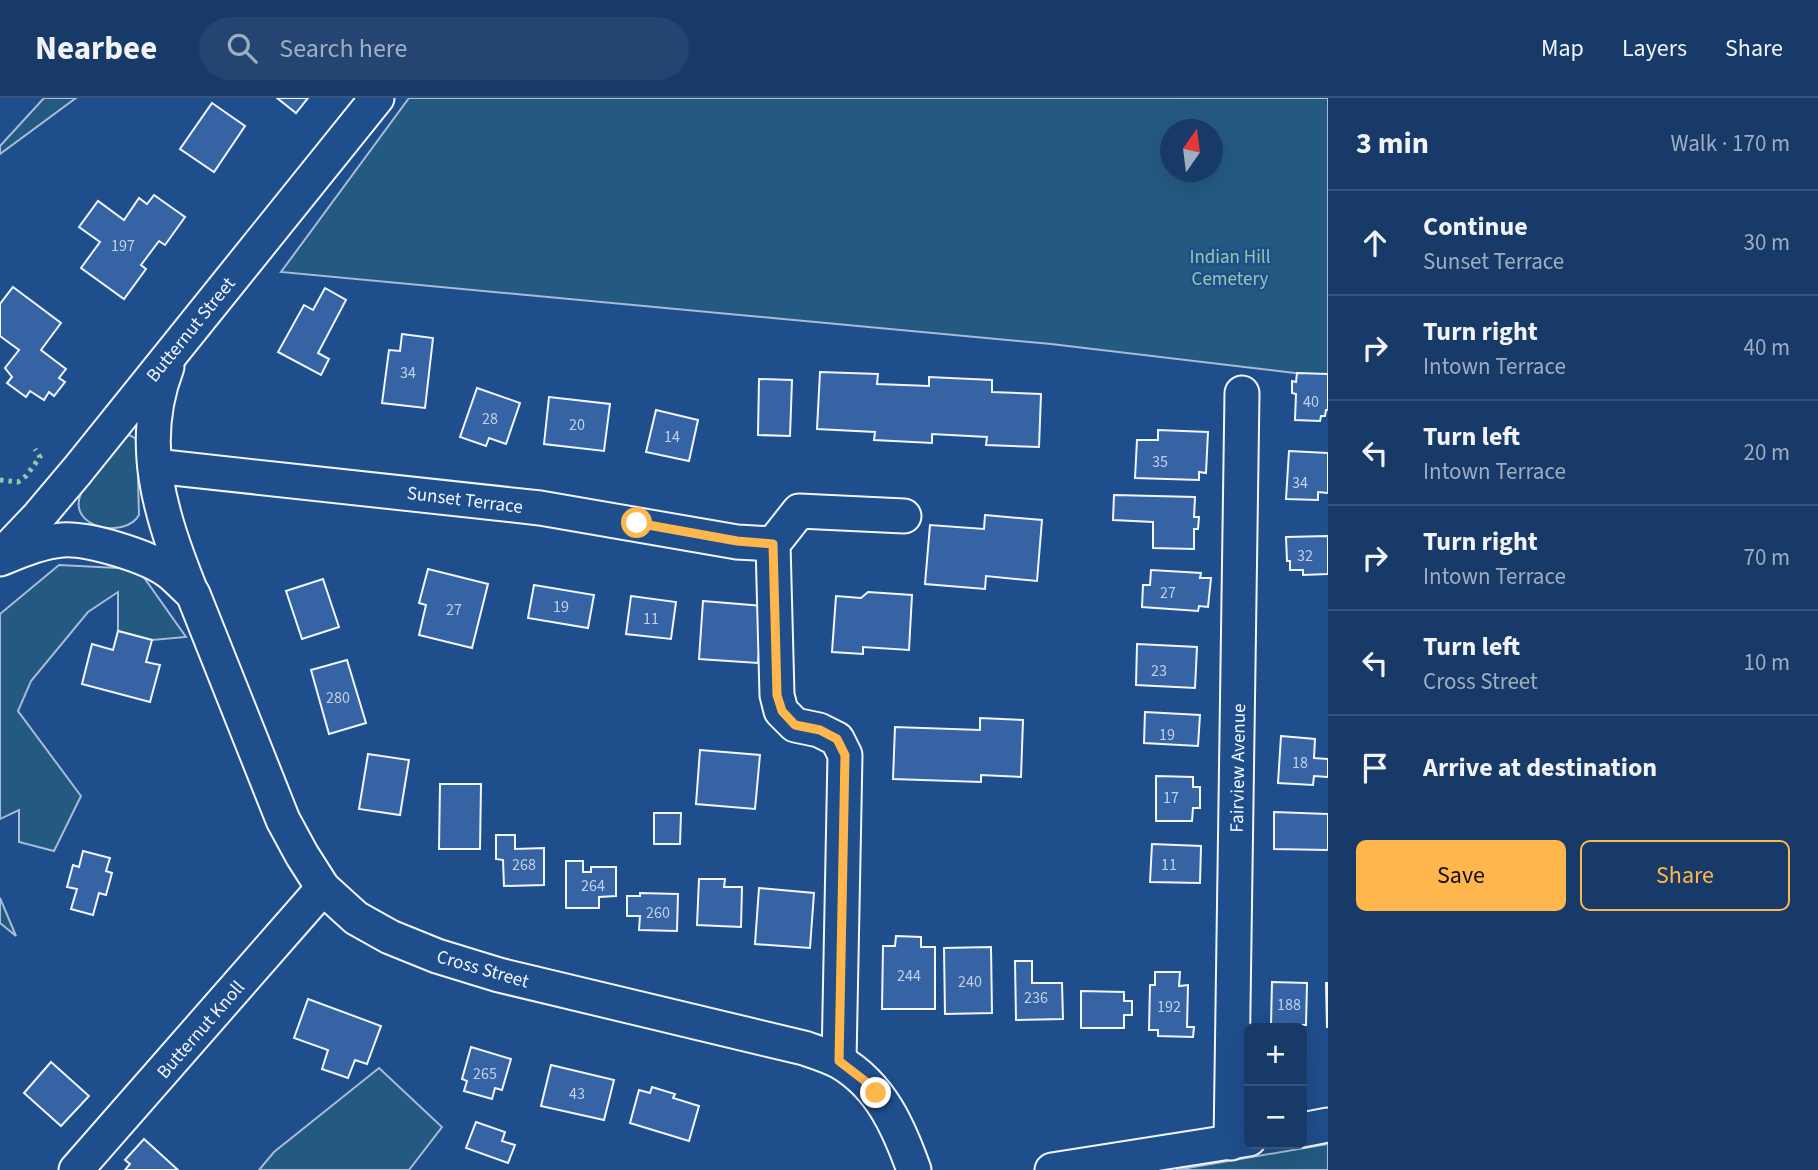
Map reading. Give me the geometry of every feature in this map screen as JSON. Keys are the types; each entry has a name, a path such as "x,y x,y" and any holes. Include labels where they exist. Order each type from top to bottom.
{"street":[{"name":"Butternut Street","path":"0,558 77,471 377,98"},
{"name":"Cross Street","path":"183,336 157,395 152,427 161,507 172,543 283,820 323,888 356,918 390,937 436,956 499,975 804,1048 839,1061 865,1081 888,1108 914,1170"},
{"name":"Fairview Avenue","path":"1240,1141 1242,393"},
{"name":"Sunset Terrace","path":"155,466 540,508 737,541 773,544"},
{"path":"839,1061 845,755 837,739 820,730 795,725 782,711 777,695 773,544 799,510 904,516"},
{"name":"Cross Street","path":"0,558 31,546 63,540 100,545 132,554 168,571 192,594"},
{"name":"Butternut Knoll","path":"76,1170 323,888"},
{"path":"1307,1129 1328,1125"},
{"path":"1052,1170 1240,1141"}],"green space":[{"path":"44,98 76,98 0,154 0,146"},
{"name":"Indian Hill Cemetery","path":"409,98 1328,98 1328,377 1051,344 281,272"},
{"path":"129,435 135,438 137,443 139,515 122,527 111,528 89,522 82,515 79,505 81,493 122,440"},
{"path":"59,565 138,569 186,637 152,640 118,631 118,592 88,612 31,681 18,711 81,796 54,851 19,842 19,810 0,819 0,614"},
{"path":"0,898 16,936 0,923"},
{"path":"379,1068 442,1127 409,1170 259,1170 274,1152"},
{"path":"1328,1144 1328,1170 1176,1170 1307,1149"}],"building":[{"path":"277,98 308,98 296,113"},
{"path":"212,103 245,126 214,172 180,149"},
{"path":"154,195 185,217 165,245 159,241 141,265 146,269 124,299 81,268 100,242 79,227 98,201 124,220 139,198 147,204"},
{"path":"13,287 61,323 41,350 66,369 59,378 65,382 54,396 49,392 44,400 30,391 26,397 7,383 12,377 5,368 19,350 0,336 0,304"},
{"path":"325,288 346,300 318,353 329,359 321,375 278,352 304,305 313,310"},
{"path":"402,334 433,338 425,408 382,403 389,350 400,351"},
{"path":"820,372 878,374 877,384 929,386 929,377 992,380 992,392 1041,394 1039,447 986,445 987,437 932,434 932,443 874,440 875,432 817,429"},
{"path":"1297,373 1328,374 1328,410 1325,416 1321,416 1320,421 1295,420 1296,394 1292,393 1292,381 1296,382"},
{"path":"759,379 792,380 790,436 758,435"},
{"path":"477,388 520,403 506,444 489,438 486,446 460,437"},
{"path":"549,397 610,404 604,451 544,444"},
{"path":"656,410 698,420 689,461 646,452"},
{"path":"1158,430 1208,432 1206,473 1199,472 1199,480 1135,478 1137,440 1158,440"},
{"path":"1289,451 1328,453 1328,493 1318,492 1318,500 1286,499"},
{"path":"1114,495 1195,497 1194,517 1199,517 1198,529 1194,529 1194,549 1153,548 1153,522 1113,520"},
{"path":"985,515 1042,520 1037,581 986,576 985,589 925,584 930,525 984,529"},
{"path":"1328,536 1328,574 1303,575 1303,570 1290,570 1286,537"},
{"path":"428,569 488,584 472,648 419,635 426,605 419,603"},
{"path":"1151,570 1201,573 1200,578 1211,578 1208,607 1199,606 1198,611 1142,607 1143,585 1150,585"},
{"path":"323,579 339,627 302,639 286,591"},
{"path":"534,585 594,595 588,628 528,618"},
{"path":"868,592 912,595 909,650 863,647 863,654 832,652 836,596 861,598"},
{"path":"631,596 676,602 671,639 626,634"},
{"path":"703,601 763,606 758,663 699,659"},
{"path":"118,631 152,640 146,662 160,665 150,702 82,684 92,644 113,650"},
{"path":"1137,644 1197,647 1195,688 1136,685"},
{"path":"347,660 366,723 329,734 311,670"},
{"path":"1145,712 1200,715 1198,746 1144,743"},
{"path":"980,718 1023,720 1021,777 981,775 981,782 893,779 895,727 980,730"},
{"path":"1281,736 1315,739 1314,758 1328,759 1328,777 1314,776 1313,785 1278,783"},
{"path":"700,750 760,755 755,809 696,804"},
{"path":"368,754 409,760 400,815 359,809"},
{"path":"1156,776 1193,777 1193,787 1200,787 1200,808 1193,808 1192,821 1156,821"},
{"path":"440,784 481,784 480,849 439,849"},
{"path":"1274,812 1328,814 1328,850 1274,849"},
{"path":"654,813 681,813 680,844 654,844"},
{"path":"496,835 515,835 515,849 544,848 544,885 504,886 503,860 496,859"},
{"path":"1152,844 1201,846 1200,883 1150,882"},
{"path":"83,851 110,858 106,871 112,873 106,895 99,893 93,915 71,909 77,889 67,887 73,865 79,867"},
{"path":"566,861 583,861 583,872 591,872 591,867 616,867 616,896 599,897 599,908 566,908"},
{"path":"699,879 725,879 724,887 742,887 741,927 697,925"},
{"path":"759,888 814,893 810,948 755,944"},
{"path":"640,893 678,894 677,931 639,930 640,916 627,916 627,896 640,896"},
{"path":"896,936 921,937 921,947 935,947 935,1009 882,1009 883,946 895,946"},
{"path":"991,947 992,1013 945,1014 944,948"},
{"path":"1015,961 1032,961 1032,983 1062,983 1063,1019 1016,1020"},
{"path":"1155,972 1180,972 1179,986 1188,985 1187,1027 1194,1027 1193,1037 1158,1036 1158,1030 1149,1030 1150,985 1155,985"},
{"path":"1272,982 1307,983 1306,1023 1271,1023"},
{"path":"1328,983 1328,1027 1327,1027"},
{"path":"1081,991 1124,992 1124,1001 1132,1001 1132,1015 1124,1015 1124,1028 1081,1028"},
{"path":"308,999 381,1026 367,1064 355,1060 348,1078 322,1069 328,1050 294,1038"},
{"path":"471,1047 511,1059 502,1090 495,1088 492,1099 464,1091 467,1081 462,1079"},
{"path":"51,1062 89,1096 61,1126 24,1093"},
{"path":"551,1065 614,1080 604,1120 541,1106"},
{"path":"652,1087 675,1094 673,1098 699,1106 689,1141 630,1123 639,1090 650,1093"},
{"path":"476,1122 505,1132 502,1141 515,1145 508,1163 466,1148"},
{"path":"144,1139 178,1170 125,1170 130,1164 125,1160"}],"hedge":[{"path":"0,480 18,482 26,476 40,457 35,449"}],"route":[{"path":"637,523 737,541 773,544 777,695 782,711 795,725 820,730 837,739 845,755 839,1061 876,1093"}]}
